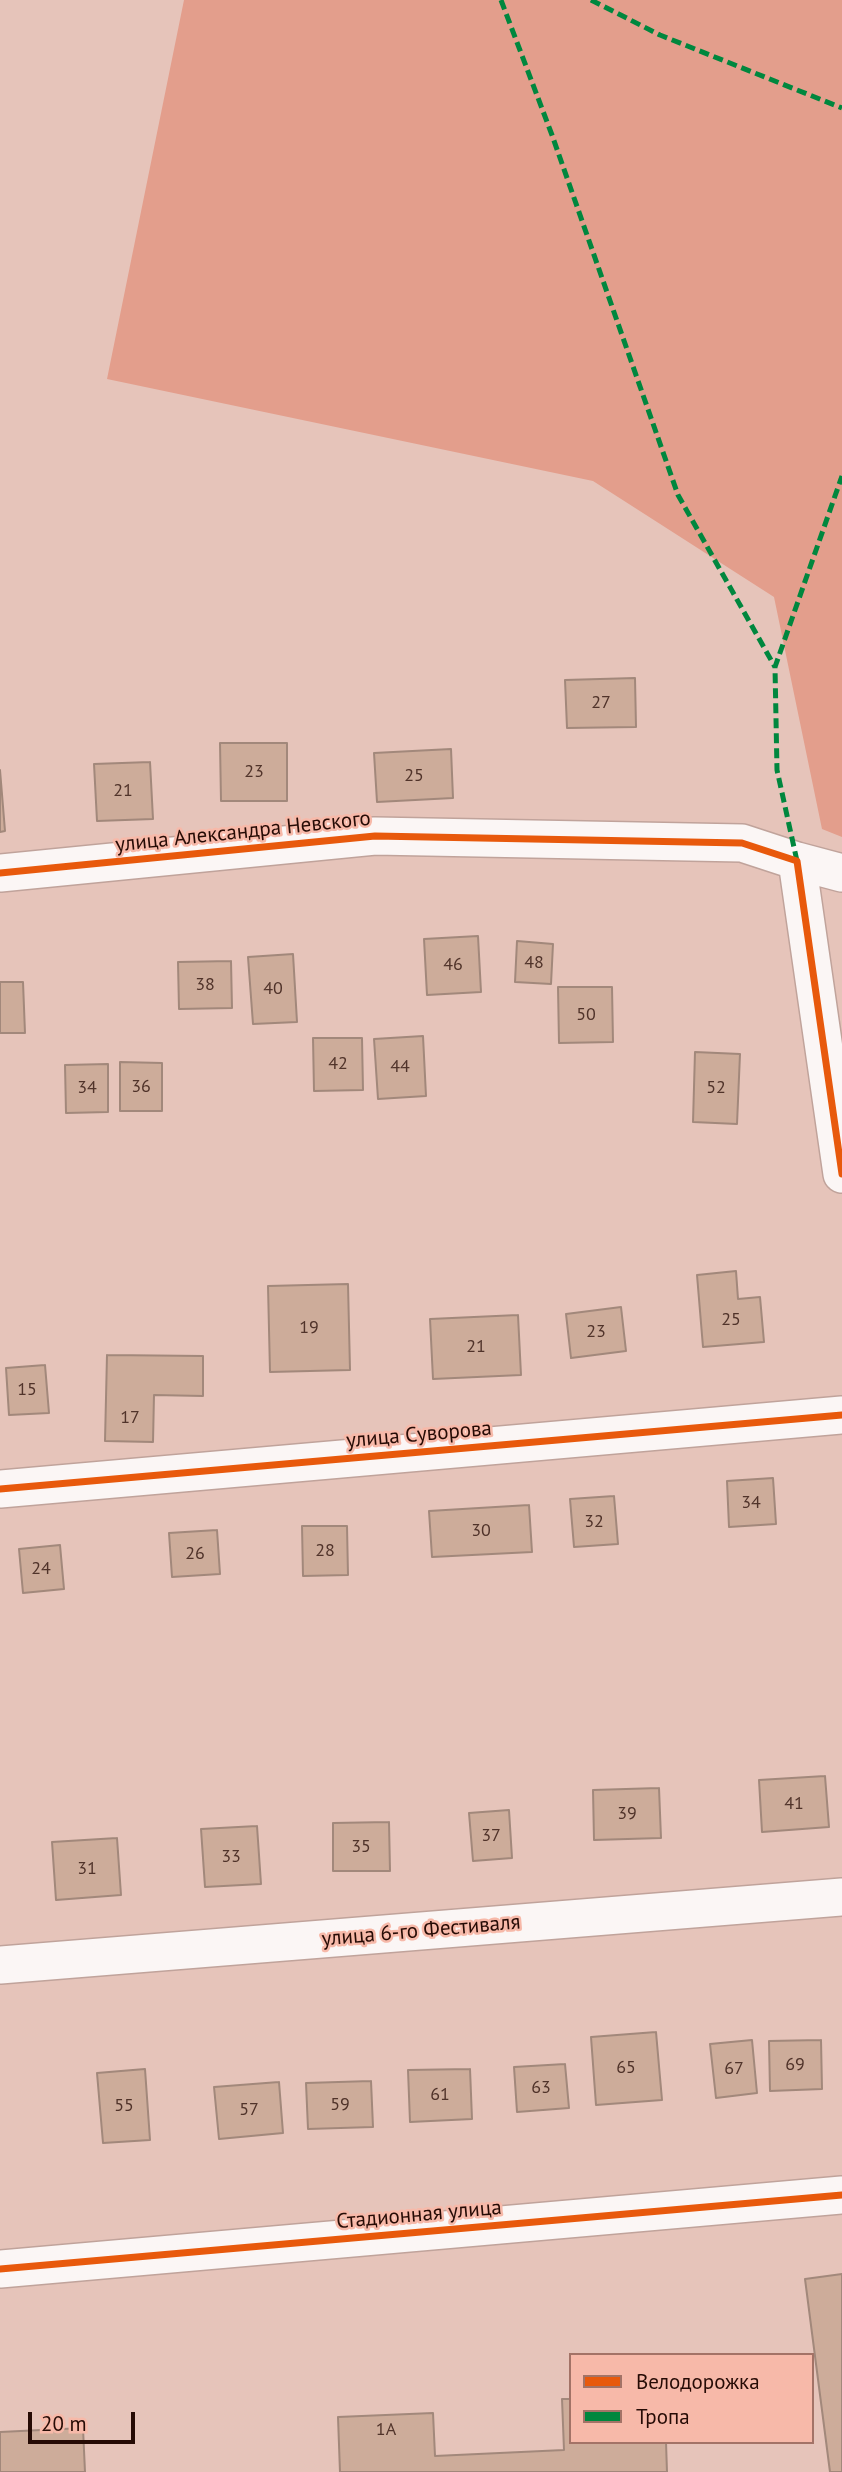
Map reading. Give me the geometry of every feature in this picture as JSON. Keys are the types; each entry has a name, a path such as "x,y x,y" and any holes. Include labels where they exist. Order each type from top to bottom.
{"street":[{"name":"улица Александра Невского","path":"0,873 375,836 742,843 797,861"},
{"path":"842,873 797,861 842,1174"},
{"name":"улица Суворова","path":"0,1489 842,1416"},
{"name":"улица 6-го Фестиваля","path":"0,1965 842,1897"},
{"name":"Стадионная улица","path":"0,2269 842,2195"}],"shaded area":[{"path":"184,0 842,0 842,837 822,829 774,597 593,481 107,379"}],"building":[{"path":"635,678 636,727 567,728 565,680"},
{"path":"220,743 287,743 287,801 221,801"},
{"path":"451,749 453,798 377,802 374,753"},
{"path":"150,762 153,819 97,821 94,764"},
{"path":"0,770 5,831 0,832"},
{"path":"478,936 481,992 427,995 424,939"},
{"path":"517,941 553,944 551,984 515,982"},
{"path":"293,954 297,1022 253,1024 248,957"},
{"path":"231,961 232,1008 179,1009 178,962"},
{"path":"0,982 23,982 25,1033 0,1033"},
{"path":"558,987 612,987 613,1042 559,1043"},
{"path":"423,1036 426,1096 378,1099 374,1039"},
{"path":"313,1038 362,1038 363,1090 314,1091"},
{"path":"695,1052 740,1054 737,1124 693,1122"},
{"path":"120,1062 162,1063 162,1111 120,1111"},
{"path":"108,1064 108,1112 66,1113 65,1065"},
{"path":"736,1271 738,1299 760,1297 764,1342 703,1347 697,1275"},
{"path":"348,1284 350,1370 270,1372 268,1286"},
{"path":"621,1307 626,1351 571,1358 566,1314"},
{"path":"518,1315 521,1375 433,1379 430,1319"},
{"path":"107,1355 203,1356 203,1396 154,1395 153,1442 105,1441"},
{"path":"45,1365 49,1413 9,1415 6,1368"},
{"path":"773,1478 776,1524 729,1527 727,1481"},
{"path":"614,1496 618,1544 574,1547 570,1499"},
{"path":"529,1505 532,1552 432,1557 429,1511"},
{"path":"302,1526 347,1526 348,1575 303,1576"},
{"path":"217,1530 220,1574 172,1577 169,1533"},
{"path":"60,1545 64,1589 23,1593 19,1549"},
{"path":"825,1776 829,1827 762,1832 759,1780"},
{"path":"659,1788 661,1838 594,1840 593,1790"},
{"path":"509,1810 512,1858 473,1861 469,1813"},
{"path":"389,1822 390,1871 333,1871 333,1823"},
{"path":"257,1826 261,1884 205,1887 201,1829"},
{"path":"117,1838 121,1895 56,1900 52,1842"},
{"path":"656,2032 662,2100 596,2105 591,2037"},
{"path":"752,2040 757,2093 716,2098 710,2044"},
{"path":"821,2040 822,2089 770,2091 769,2041"},
{"path":"565,2064 569,2108 517,2112 514,2067"},
{"path":"145,2069 150,2140 103,2143 97,2073"},
{"path":"470,2069 472,2119 410,2122 408,2070"},
{"path":"371,2081 373,2127 308,2129 306,2083"},
{"path":"279,2082 283,2133 219,2139 214,2087"},
{"path":"842,2274 842,2472 830,2472 805,2279"},
{"path":"562,2399 569,2399 569,2444 666,2444 667,2472 340,2472 338,2417 433,2413 435,2456 564,2450"},
{"path":"83,2428 85,2472 0,2472 0,2432"}],"marked path":[{"path":"501,0 552,135 678,495 775,667"},
{"path":"591,0 660,35 842,108"},
{"path":"797,861 777,770 775,667 842,476"}],"cycle path":[{"path":"0,873 375,836 742,843 797,861 842,1174"},
{"path":"0,1489 842,1415"},
{"path":"0,2269 842,2195"}]}
